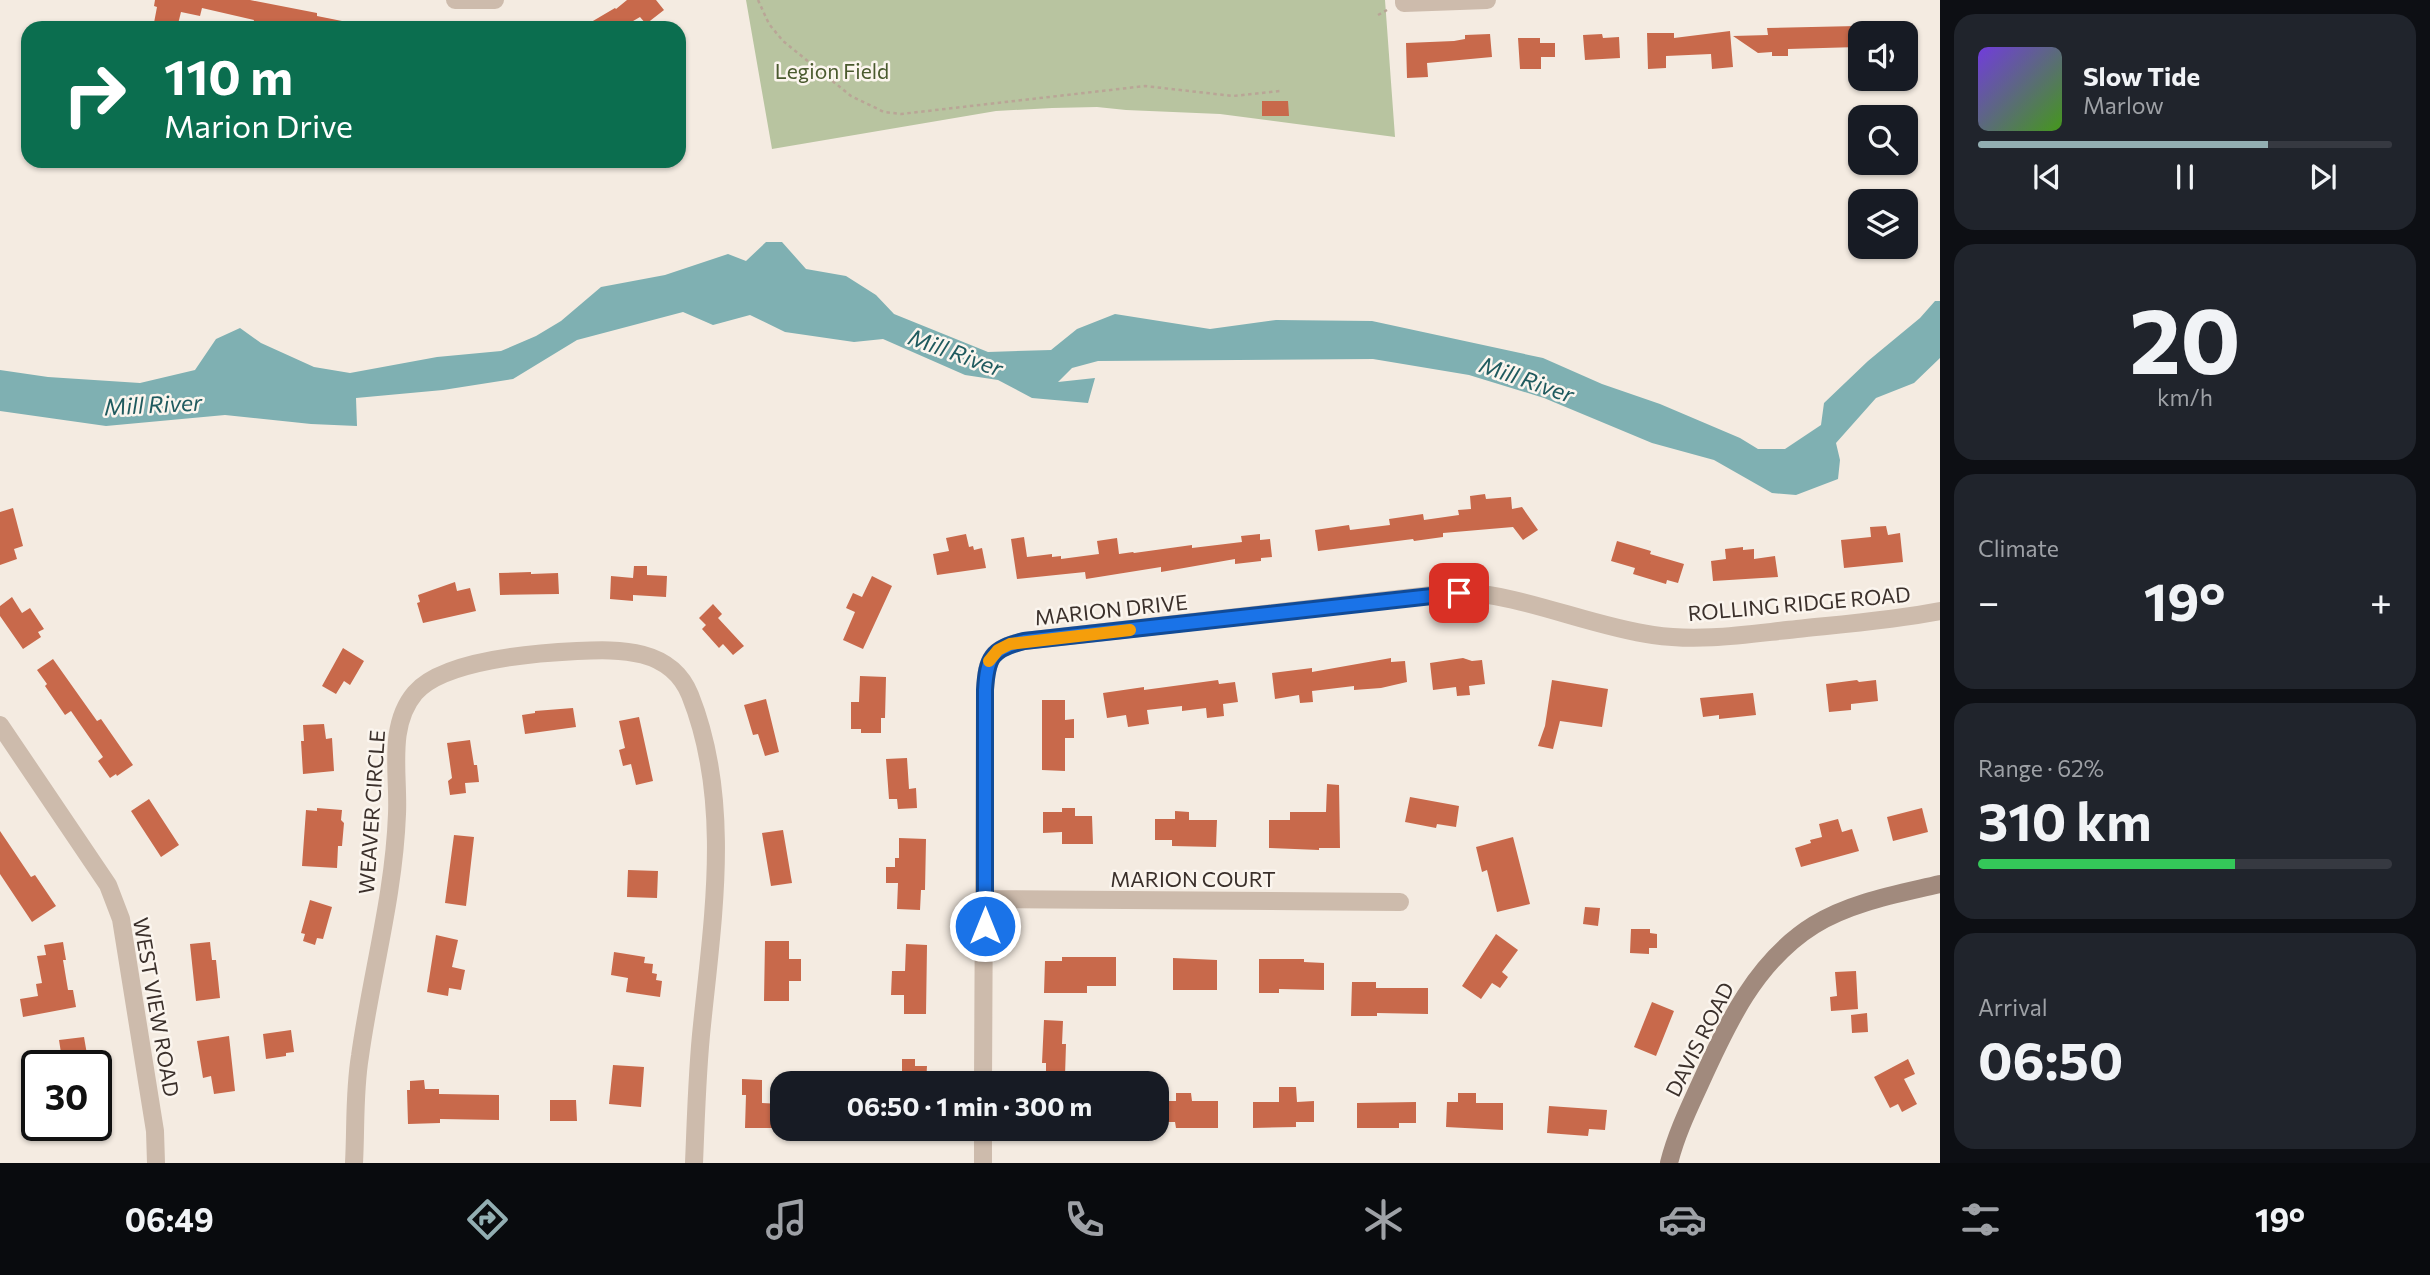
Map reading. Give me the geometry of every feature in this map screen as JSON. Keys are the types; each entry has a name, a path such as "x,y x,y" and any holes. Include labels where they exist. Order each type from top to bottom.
{"main road":[{"name":"DAVIS ROAD","path":"1669,1163 1686,1115 1727,1028 1757,979 1778,954 1813,926 1834,914 1940,884"}],"street":[{"path":"455,0 495,0"},
{"path":"1398,4 1487,0"},
{"name":"MARION DRIVE","path":"983,1071 987,666 998,650 1010,644 1342,604 1459,593 1502,598 1620,629"},
{"name":"ROLLING RIDGE ROAD","path":"1620,629 1651,635 1701,638 1891,619 1940,611"},
{"name":"WEAVER CIRCLE","path":"354,1163 359,1057 391,887 397,829 398,733 404,710 416,691 437,677 465,667 555,652 610,650 639,653 658,659 675,672 688,691 699,719 713,790 716,850 696,1100 694,1163"},
{"name":"WEST VIEW ROAD","path":"0,725 108,886 121,919 155,1131 156,1163"},
{"name":"MARION COURT","path":"985,899 1400,902"},
{"path":"983,1141 983,1163"}],"path":[{"path":"758,0 769,24 783,41 851,96 884,112 901,114 1146,86 1233,96 1280,91"},
{"path":"1378,15 1398,4"}],"green space":[{"name":"Legion Field","path":"746,0 1385,0 1395,137 1220,114 1097,107 996,111 772,149"}],"water":[{"name":"Mill River","path":"766,242 782,242 806,269 846,276 876,295 894,314 988,352 1051,350 1077,329 1115,314 1210,329 1276,320 1372,321 1543,358 1602,384 1660,404 1740,438 1758,449 1785,449 1821,425 1824,403 1868,361 1920,318 1935,301 1940,301 1940,358 1914,383 1876,398 1836,443 1840,460 1838,479 1796,495 1772,493 1714,460 1652,443 1544,398 1469,375 1373,359 1098,361 1072,368 1058,382 1095,378 1088,403 1032,398 998,380 965,375 883,339 854,342 785,332 750,315 713,325 683,312 577,340 513,379 443,390 356,398 357,426 225,415 106,426 0,411 0,370 48,377 140,383 195,370 216,339 240,328 261,343 314,367 350,373 437,357 501,351 536,336 561,321 601,287 665,275 728,254 746,261"}],"building":[{"path":"155,0 250,0 317,13 317,16 342,21 254,21 202,8 200,16 181,12 179,21 154,21 157,7 154,6"},
{"path":"627,0 656,0 664,10 650,21 643,21 640,17 633,21 593,21"},
{"path":"1848,26 1848,47 1788,49 1788,56 1772,56 1772,52 1758,53 1733,36 1768,35 1767,28"},
{"path":"1730,31 1733,67 1712,69 1711,54 1666,56 1666,68 1648,69 1647,33 1674,33 1674,38"},
{"path":"1490,34 1492,57 1427,63 1428,77 1407,78 1406,43 1454,41 1465,39 1465,35"},
{"path":"1602,34 1603,38 1619,37 1620,58 1585,60 1583,35"},
{"path":"1518,38 1540,38 1540,43 1555,43 1555,57 1541,57 1541,69 1520,69"},
{"path":"1262,101 1288,101 1289,116 1262,116"},
{"path":"1485,494 1486,499 1511,497 1512,509 1522,507 1538,530 1523,540 1513,527 1443,533 1443,537 1318,551 1315,530 1349,525 1350,530 1390,525 1389,519 1423,514 1424,520 1459,515 1458,510 1471,509 1470,496"},
{"path":"13,508 23,546 14,549 17,559 0,565 0,512"},
{"path":"1886,526 1888,535 1900,533 1903,562 1844,568 1841,540 1871,537 1870,527"},
{"path":"966,534 969,547 973,546 974,550 982,548 986,568 937,575 933,554 949,551 946,538"},
{"path":"1260,534 1260,540 1270,539 1272,557 1261,558 1261,561 1235,564 1235,559 1161,572 1161,567 1086,579 1085,572 1017,579 1011,539 1024,537 1027,557 1052,554 1052,557 1061,556 1061,559 1099,554 1097,541 1117,538 1119,554 1242,542 1241,536"},
{"path":"1617,541 1684,564 1678,583 1667,580 1666,584 1633,574 1635,568 1611,561"},
{"path":"1743,547 1743,550 1754,549 1754,559 1775,556 1778,577 1713,581 1711,561 1726,559 1725,549"},
{"path":"634,566 647,566 647,575 667,576 666,597 633,595 633,601 610,599 611,576 633,578"},
{"path":"499,573 558,573 559,594 500,595"},
{"path":"872,576 892,586 863,649 843,640 855,612 846,608 853,593 862,597"},
{"path":"455,582 457,591 470,588 476,611 423,623 417,603 420,602 418,595"},
{"path":"12,597 22,613 30,608 44,629 38,632 41,637 23,649 0,616 0,606"},
{"path":"713,604 722,614 718,618 744,646 733,655 723,644 719,648 702,629 706,625 699,618"},
{"path":"343,648 364,661 350,685 344,681 336,694 322,686"},
{"path":"1391,658 1391,662 1405,661 1407,682 1381,688 1354,690 1354,686 1312,691 1313,702 1300,703 1299,695 1275,699 1272,673 1312,668 1312,672"},
{"path":"1463,658 1482,660 1485,684 1469,686 1470,695 1457,696 1456,687 1433,690 1430,663"},
{"path":"53,659 97,721 101,719 133,765 117,776 116,774 110,778 98,761 103,757 71,711 65,715 45,686 47,684 37,670"},
{"path":"860,676 886,677 885,718 881,718 881,733 861,733 861,729 851,729 851,702 859,702"},
{"path":"1218,680 1219,684 1235,682 1238,702 1223,704 1224,716 1207,718 1206,708 1182,711 1182,706 1147,710 1149,724 1128,727 1126,715 1107,718 1103,693"},
{"path":"1552,680 1608,689 1602,727 1560,721 1553,749 1538,746 1545,726"},
{"path":"1876,680 1878,701 1851,704 1851,710 1829,712 1826,684"},
{"path":"1753,693 1756,715 1719,719 1719,715 1703,717 1700,698"},
{"path":"766,699 779,752 765,756 758,734 753,735 744,705"},
{"path":"1042,700 1065,700 1065,720 1074,719 1074,738 1065,738 1065,771 1042,770"},
{"path":"573,708 576,727 525,734 522,715 535,711"},
{"path":"639,717 653,781 636,785 631,764 623,766 619,750 625,748 619,721"},
{"path":"324,724 326,739 332,738 334,771 303,774 303,725"},
{"path":"470,740 479,782 465,783 466,793 450,795 448,781 452,778 447,743"},
{"path":"907,758 909,789 916,788 917,808 898,809 897,799 889,799 886,759"},
{"path":"1327,784 1339,785 1340,848 1269,848 1269,820 1290,820 1290,812 1326,812"},
{"path":"1410,797 1459,806 1456,827 1437,824 1436,828 1405,822"},
{"path":"149,799 179,845 161,857 131,811"},
{"path":"317,808 342,810 341,820 344,823 342,846 338,846 337,868 302,866 306,810 317,811"},
{"path":"1062,808 1075,808 1075,816 1092,816 1093,844 1062,844 1062,832 1043,833 1043,812 1062,812"},
{"path":"1922,808 1928,832 1893,841 1887,817"},
{"path":"1175,811 1189,812 1189,820 1217,820 1216,847 1172,846 1172,840 1155,840 1155,819 1175,819"},
{"path":"1838,819 1842,832 1852,829 1859,851 1801,867 1795,848 1822,837 1819,824"},
{"path":"783,830 792,883 771,886 762,833"},
{"path":"0,831 31,877 35,875 56,906 32,922 0,874"},
{"path":"454,835 474,837 466,906 445,903"},
{"path":"1513,837 1530,904 1497,912 1487,870 1482,872 1476,847"},
{"path":"899,838 926,839 925,890 921,890 920,910 897,909 898,883 886,883 886,867 895,867 895,858 899,858"},
{"path":"628,870 658,871 657,898 627,897"},
{"path":"310,900 332,907 323,939 317,938 315,945 303,941 305,934 301,933"},
{"path":"1585,907 1600,908 1598,926 1583,924"},
{"path":"1631,929 1650,929 1650,933 1657,934 1657,948 1649,948 1649,954 1630,953"},
{"path":"1496,934 1518,950 1502,972 1508,977 1500,988 1492,983 1481,999 1462,986"},
{"path":"436,935 458,940 452,967 465,970 461,990 449,988 448,996 427,992"},
{"path":"765,941 789,941 789,959 801,959 801,981 789,981 789,1001 764,1001"},
{"path":"63,942 68,990 73,990 76,1007 23,1017 20,999 38,996 36,984 42,983 37,956 46,955 44,945"},
{"path":"210,942 212,960 216,960 220,998 196,1001 190,944"},
{"path":"906,944 927,945 926,1014 904,1014 904,995 891,995 892,971 905,971"},
{"path":"614,952 645,957 644,963 653,964 652,973 657,974 656,980 662,981 660,997 626,992 628,978 611,975"},
{"path":"1062,957 1116,957 1116,986 1087,986 1087,993 1044,993 1045,961 1062,961"},
{"path":"1173,958 1217,960 1217,990 1173,990"},
{"path":"1259,959 1304,959 1304,962 1324,963 1324,990 1279,989 1279,993 1259,993"},
{"path":"1856,971 1858,1009 1831,1011 1830,997 1837,996 1835,972"},
{"path":"1352,982 1376,982 1376,988 1428,988 1428,1014 1377,1013 1377,1016 1351,1016"},
{"path":"1652,1002 1674,1011 1656,1056 1634,1047"},
{"path":"1867,1013 1868,1032 1852,1033 1851,1015"},
{"path":"1044,1020 1063,1021 1065,1071 1046,1071 1046,1063 1042,1063"},
{"path":"291,1030 294,1052 266,1059 263,1034"},
{"path":"229,1036 235,1091 214,1094 211,1076 203,1078 197,1041"},
{"path":"84,1037 86,1050 61,1050 59,1040"},
{"path":"902,1059 915,1059 915,1066 927,1066 927,1071 902,1071"},
{"path":"1908,1059 1915,1074 1904,1079 1917,1104 1902,1112 1898,1104 1890,1108 1874,1077"},
{"path":"613,1065 644,1067 641,1107 609,1104"},
{"path":"742,1079 762,1080 762,1103 770,1103 770,1128 745,1128 746,1095 742,1095"},
{"path":"424,1080 425,1089 439,1089 439,1094 499,1095 499,1120 440,1119 440,1123 408,1124 407,1090 410,1090 410,1081"},
{"path":"1279,1087 1296,1087 1297,1102 1314,1101 1314,1122 1296,1122 1296,1127 1253,1128 1253,1102 1279,1102"},
{"path":"1176,1093 1191,1093 1192,1101 1218,1101 1218,1128 1176,1128 1175,1122 1169,1122 1169,1101 1176,1101"},
{"path":"1458,1093 1476,1093 1476,1103 1503,1103 1503,1130 1446,1127 1447,1102 1458,1102"},
{"path":"550,1100 576,1100 577,1121 550,1121"},
{"path":"1416,1102 1416,1123 1399,1123 1399,1128 1357,1128 1357,1103"},
{"path":"1549,1106 1607,1110 1605,1130 1589,1129 1588,1136 1547,1133"}],"slow traffic":[{"path":"989,661 998,650 1010,644 1130,630"}],"route":[{"path":"985,926 985,690 987,666 998,650 1024,641 1459,593"}]}
